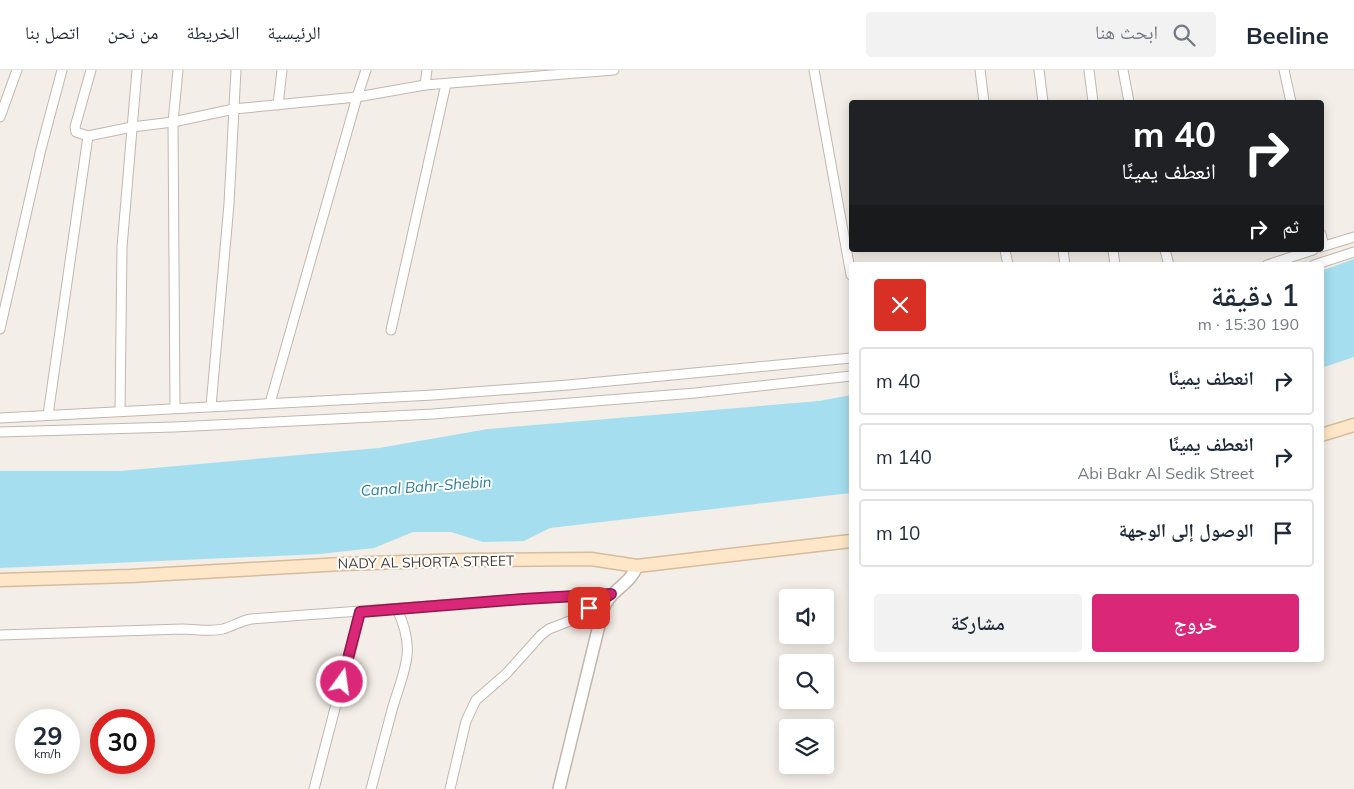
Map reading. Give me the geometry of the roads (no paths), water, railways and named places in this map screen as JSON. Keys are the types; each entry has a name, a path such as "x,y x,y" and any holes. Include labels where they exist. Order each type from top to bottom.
{"main road":[{"path":"1324,434 1354,424"},
{"name":"NADY AL SHORTA STREET","path":"0,580 130,576 342,564 465,560 591,559 636,566 849,541"}],"street":[{"path":"0,117 17,70"},
{"path":"0,329 41,149 62,70"},
{"path":"91,70 76,127 76,132 88,136 173,122 234,109 356,97 425,85 556,72 614,70"},
{"path":"120,410 122,247 137,70"},
{"path":"174,408 173,122 178,70"},
{"path":"212,406 230,204 236,70"},
{"path":"278,105 282,70"},
{"path":"270,402 356,97 366,70"},
{"path":"425,85 427,70"},
{"path":"814,70 849,264"},
{"path":"980,70 984,100"},
{"path":"1039,70 1043,100"},
{"path":"1089,70 1093,100"},
{"path":"1123,70 1129,100"},
{"path":"1284,70 1291,100"},
{"path":"391,330 446,84"},
{"path":"48,415 88,136"},
{"path":"1324,247 1354,237"},
{"path":"1276,262 1307,252"},
{"path":"1323,262 1354,252"},
{"path":"0,418 568,385 849,358"},
{"path":"0,432 433,414 695,393 849,376"},
{"path":"450,789 466,721 476,700 506,674 540,635 549,629 580,616 594,604 611,594 631,578 636,566"},
{"path":"0,635 146,630 211,630 224,628 242,620 251,619 611,594"},
{"path":"559,789 603,608 611,594"},
{"path":"371,789 406,668 407,644 402,620 397,608"},
{"path":"314,789 360,612"}],"water":[{"path":"1354,259 1354,357 1324,367 1324,270"},
{"name":"Canal Bahr-Shebin","path":"849,395 849,493 550,528 524,541 483,542 451,532 413,532 374,548 320,554 0,568 0,471 120,471 379,448 488,429 819,401"}]}
